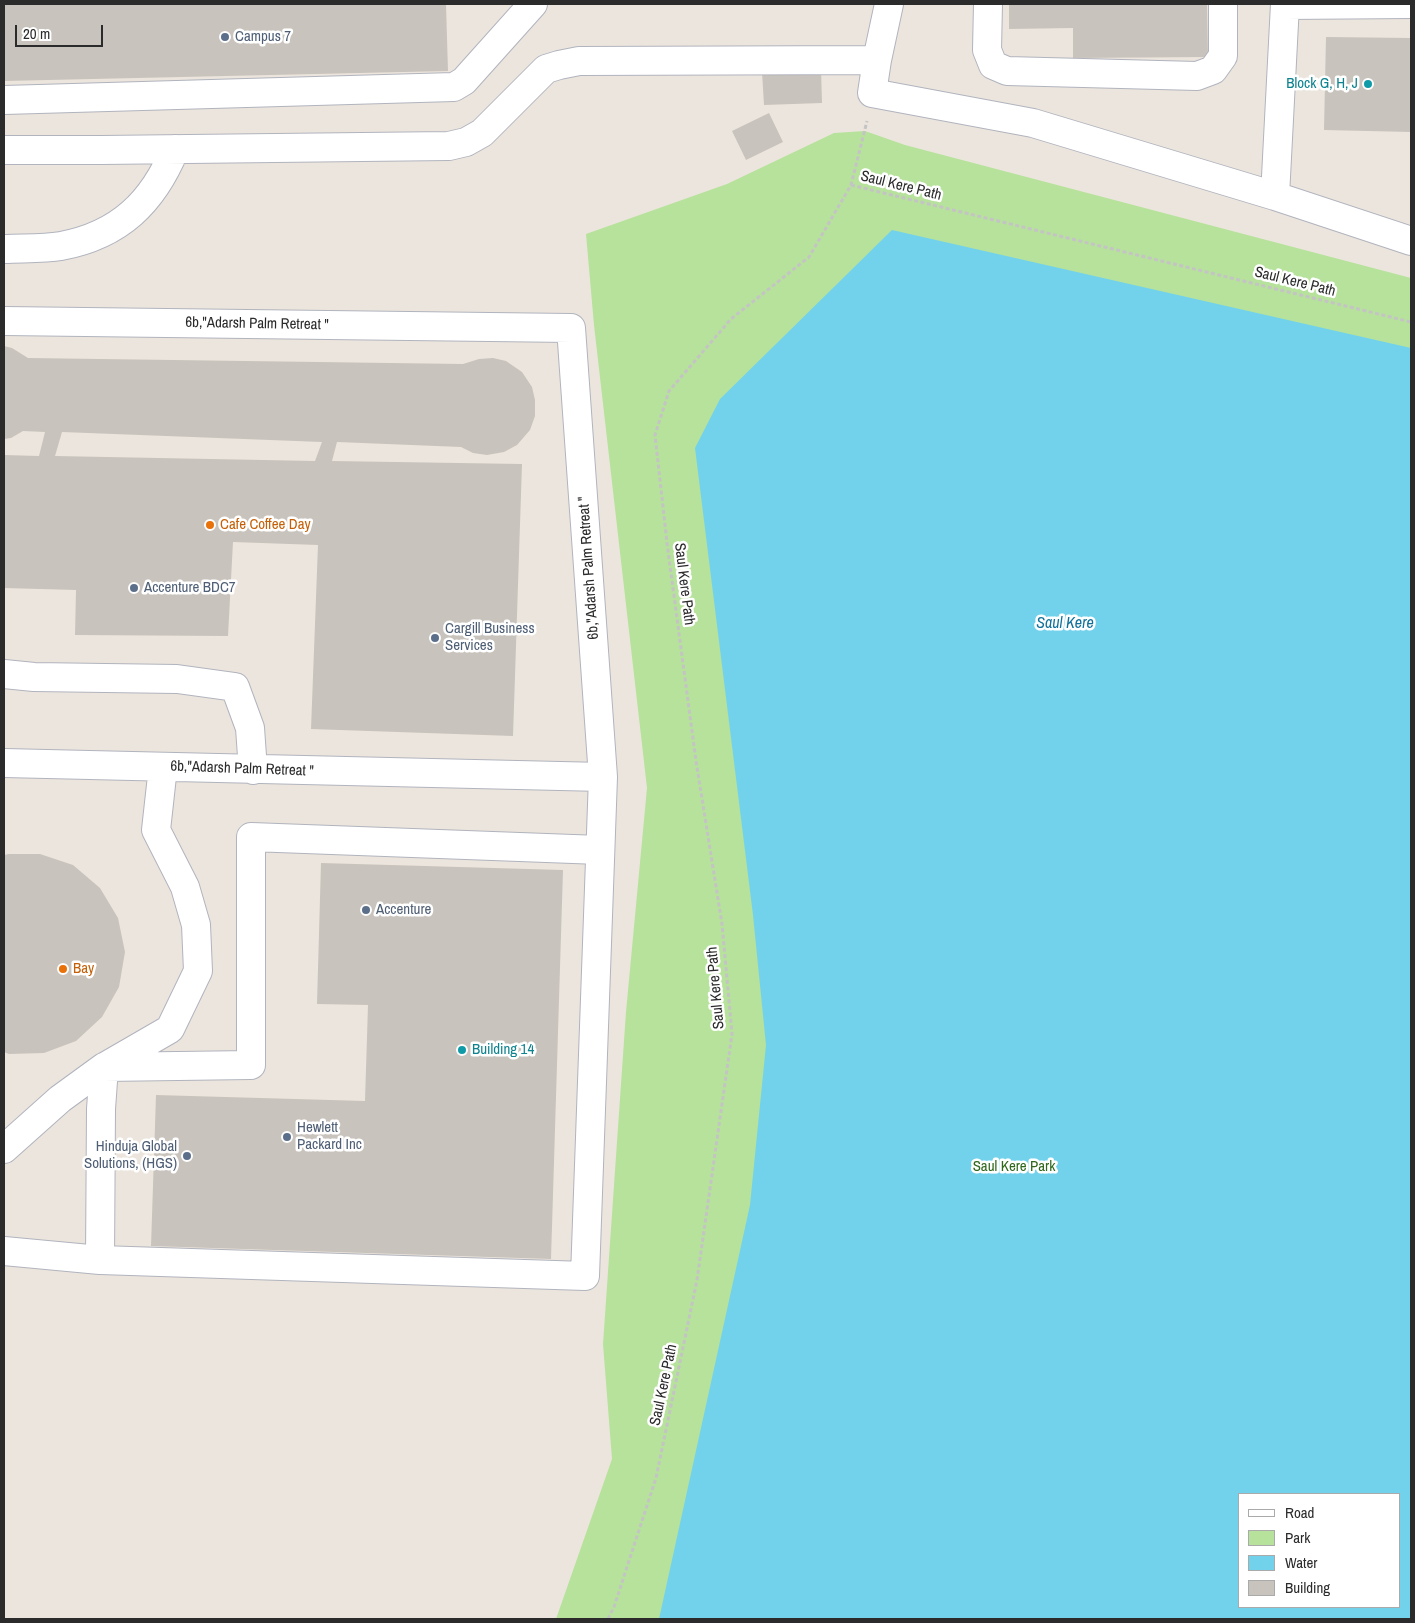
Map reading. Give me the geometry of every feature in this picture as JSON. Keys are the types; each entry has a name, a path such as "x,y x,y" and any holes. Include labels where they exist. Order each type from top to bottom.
{"street":[{"path":"4,100 454,87 464,80 533,4"},
{"path":"889,4 872,94 1033,123 1275,196 1411,241"},
{"path":"988,4 987,50 993,65 1007,71 1197,76 1213,70 1223,56 1223,4"},
{"path":"1275,196 1285,5 1411,4"},
{"path":"4,150 449,146 466,142 482,133 546,69 559,65 579,61 877,60"},
{"path":"4,249 59,246 82,241 104,232 124,220 141,205 155,188 166,170 175,149"},
{"name":"6b,\"Adarsh Palm Retreat \"","path":"4,321 571,328 603,777 4,763"},
{"path":"4,674 177,679 235,686 250,728 253,770"},
{"path":"4,1149 60,1099 104,1067 170,1029 198,971 196,925 185,887 156,830 163,767"},
{"path":"4,1251 100,1260 585,1276 603,777"},
{"path":"104,1067 251,1065 251,837 600,850"},
{"path":"100,1260 101,1108 104,1067"}],"path":[{"path":"851,185 872,94"},
{"name":"Saul Kere Path","path":"608,1619 614,1607 656,1478 697,1280 732,1034 722,924 696,761 667,543 655,435 669,391 731,319 809,257 851,185 1411,322"}],"green space":[{"name":"Saul Kere","path":"865,131 905,145 1411,278 1411,1619 556,1619 612,1459 603,1344 626,1012 647,788 594,325 586,234 727,184 834,133"}],"water":[{"name":"Saul Kere","path":"892,230 1411,348 1411,1619 659,1619 750,1205 766,1045 753,915 695,448 720,399"}],"building":[{"name":"Campus 7","path":"4,4 446,4 448,71 4,81"},
{"path":"1009,4 1207,4 1208,57 1073,58 1073,28 1009,29"},
{"name":"Block G, H, J","path":"1326,37 1411,38 1411,132 1324,130"},
{"path":"821,69 822,103 764,105 762,72"},
{"path":"769,113 783,142 746,160 732,131"},
{"path":"4,346 12,348 28,358 463,364 479,359 493,358 506,361 522,372 532,387 535,400 535,416 530,430 517,445 504,452 487,455 473,453 461,447 337,442 332,461 522,464 513,736 311,729 318,545 233,542 228,636 75,635 76,590 4,588 4,455 39,456 45,432 23,431 11,438 4,439","holes":["62,432 322,442 315,461 55,456"]},
{"name":"Bay","path":"40,854 73,865 100,888 118,918 125,952 119,987 102,1017 76,1041 44,1053 9,1054 4,1052 4,855"},
{"name":"Building 14","path":"321,863 563,870 551,1259 151,1246 156,1095 365,1101 368,1005 317,1004"}],"place":[{"name":"Campus 7","path":"225,37"},
{"name":"Block G, H, J","path":"1368,84"},
{"name":"Cafe Coffee Day","path":"210,525"},
{"name":"Accenture BDC7","path":"134,588"},
{"name":"Cargill Business Services","path":"435,638"},
{"name":"Accenture","path":"366,910"},
{"name":"Bay","path":"63,969"},
{"name":"Building 14","path":"462,1050"},
{"name":"Hewlett Packard Inc","path":"287,1137"},
{"name":"Hinduja Global Solutions, (HGS)","path":"187,1156"}],"park label":[{"name":"Saul Kere Park","path":"1014,1167"}]}
